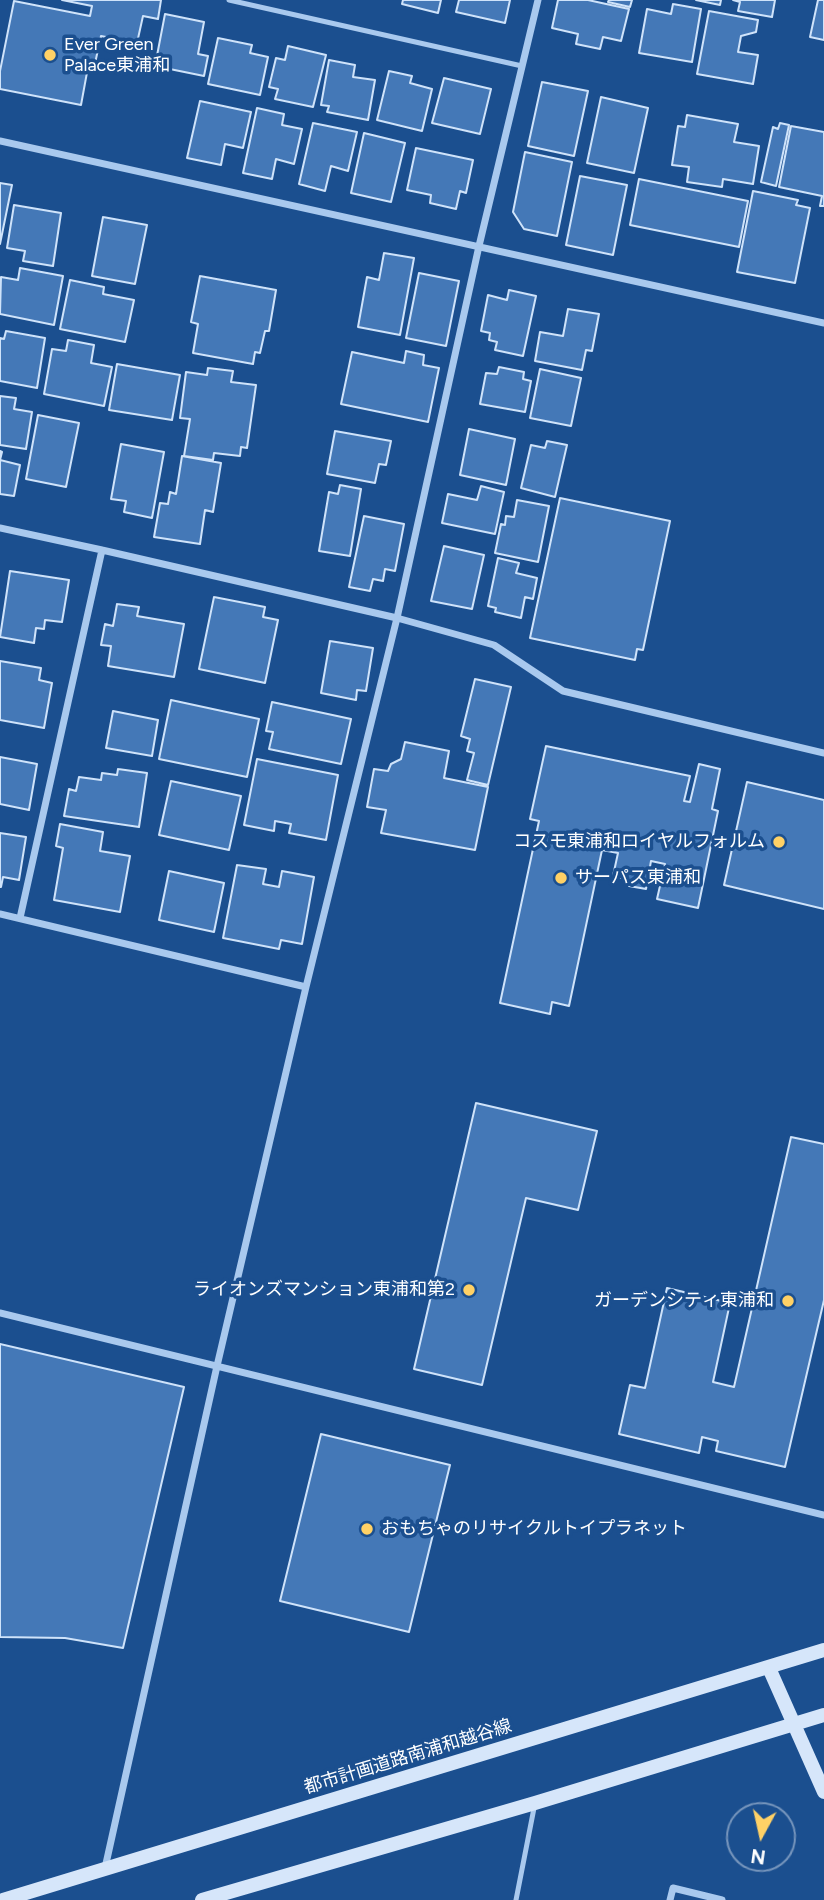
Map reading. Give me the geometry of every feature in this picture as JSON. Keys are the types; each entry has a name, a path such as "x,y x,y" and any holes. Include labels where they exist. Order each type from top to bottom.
{"street":[{"path":"104,1869 217,1366 306,987 397,618 538,0"},
{"path":"0,141 824,323"},
{"path":"0,528 397,618 494,645 563,691 824,753"},
{"path":"20,918 102,550"},
{"path":"0,914 306,987"},
{"path":"0,1313 824,1515"},
{"name":"都市計画道路南浦和越谷線","path":"4,1900 824,1650"},
{"path":"769,1668 824,1792"},
{"path":"202,1900 824,1715"},
{"path":"670,1900 673,1888 722,1900"}],"lane":[{"path":"229,0 522,66"},
{"path":"516,1900 535,1803"}],"building":[{"name":"Ever Green Palace東浦和","path":"62,0 161,0 158,19 143,16 137,43 101,36 94,68 88,67 81,105 0,89 0,71 14,1 90,16 92,6"},
{"path":"403,0 441,0 438,13 402,4"},
{"path":"459,0 510,0 505,23 456,12"},
{"path":"558,0 588,0 629,9 621,41 603,37 600,49 576,44 578,34 552,28"},
{"path":"632,0 630,7 608,2"},
{"path":"696,0 721,0 720,5"},
{"path":"733,0 775,0 772,17 738,11 740,2"},
{"path":"818,0 824,0 824,40 810,37"},
{"path":"673,4 701,9 692,62 639,53 647,9 671,14"},
{"path":"709,11 758,20 756,32 741,36 738,52 758,55 753,84 697,74"},
{"path":"165,14 204,22 198,54 208,56 204,76 155,66"},
{"path":"218,38 252,45 250,53 268,57 260,95 208,84"},
{"path":"288,46 326,55 313,107 275,99 278,89 269,87 276,58 285,60"},
{"path":"329,60 355,65 353,77 375,80 368,120 327,112 329,106 321,105"},
{"path":"389,71 412,76 410,83 432,89 422,131 377,120"},
{"path":"444,78 491,89 480,134 432,123"},
{"path":"542,82 588,91 574,156 528,146"},
{"path":"601,97 648,108 634,173 587,163"},
{"path":"200,101 251,112 243,148 225,144 221,165 187,158"},
{"path":"257,108 284,114 282,125 302,129 294,164 276,159 272,179 243,173"},
{"path":"687,115 738,124 734,142 759,146 753,184 723,179 722,187 687,182 689,167 672,165 678,126 685,127"},
{"path":"313,123 357,132 348,171 331,166 325,191 299,184"},
{"path":"780,123 789,125 776,186 761,182 773,127 778,129"},
{"path":"791,126 824,132 824,206 820,206 822,196 779,187"},
{"path":"364,133 405,143 391,202 351,193"},
{"path":"416,148 473,160 466,193 460,191 456,209 430,203 431,195 407,190"},
{"path":"525,152 572,162 557,236 524,229 513,212"},
{"path":"580,176 627,185 613,255 566,245"},
{"path":"639,179 748,201 739,247 630,225"},
{"path":"0,183 12,185 0,244"},
{"path":"753,191 798,200 796,205 810,208 795,283 737,272"},
{"path":"14,205 61,213 53,266 23,261 25,251 7,248"},
{"path":"103,217 147,225 135,284 92,276"},
{"path":"384,253 414,258 400,335 358,327 367,277 379,280"},
{"path":"20,268 63,276 54,325 0,314 1,277 18,280"},
{"path":"419,273 459,281 446,346 406,338"},
{"path":"200,276 276,290 269,331 265,331 260,353 255,352 253,364 193,353 198,324 191,322"},
{"path":"70,280 104,287 103,294 134,300 125,342 60,329"},
{"path":"509,290 536,296 523,356 495,350 497,342 489,340 490,333 481,331 488,295 507,300"},
{"path":"568,309 599,314 592,351 586,350 582,370 535,361 540,332 563,336"},
{"path":"6,331 45,338 37,388 0,381 0,338 4,339"},
{"path":"68,340 94,345 91,363 112,367 104,406 44,394 52,349 66,351"},
{"path":"406,351 424,355 423,365 439,368 428,422 341,404 352,352 404,363"},
{"path":"117,364 180,375 172,420 109,410"},
{"path":"499,367 524,372 523,379 531,381 525,412 480,404 486,373 497,374"},
{"path":"208,368 233,371 231,382 256,385 247,448 241,447 240,456 214,453 213,460 184,456 190,419 180,418 186,372 207,375"},
{"path":"540,369 581,378 571,426 530,418"},
{"path":"0,396 16,398 14,409 32,412 26,449 0,445"},
{"path":"38,415 79,423 66,487 26,479"},
{"path":"469,429 515,439 506,485 460,475"},
{"path":"335,431 391,441 386,465 379,464 375,483 327,474"},
{"path":"547,441 567,445 555,497 521,488 531,445 545,448"},
{"path":"121,444 164,452 152,518 124,512 126,501 111,499"},
{"path":"182,456 221,463 213,512 205,510 200,544 154,537 160,503 168,504 170,492 176,494"},
{"path":"0,460 20,465 14,496 0,494"},
{"path":"340,485 361,489 350,556 319,551 329,492 338,494"},
{"path":"481,486 504,492 495,534 442,523 448,494 477,500"},
{"path":"560,498 670,521 643,650 637,649 635,660 530,638"},
{"path":"517,500 549,506 538,562 495,553 501,524 505,525 506,516 514,517"},
{"path":"364,516 404,524 395,571 385,569 383,581 373,579 370,591 349,587"},
{"path":"444,546 484,555 472,609 431,601"},
{"path":"498,558 519,563 516,573 537,578 533,599 525,597 521,618 495,612 496,608 488,606"},
{"path":"10,571 69,580 62,622 45,620 44,629 36,628 34,643 0,637"},
{"path":"214,597 265,607 263,617 278,620 265,683 199,669"},
{"path":"117,604 139,607 137,616 184,624 174,677 108,666 111,646 101,645 105,624 113,626"},
{"path":"330,641 373,648 366,691 357,690 356,700 321,693"},
{"path":"0,661 41,668 39,680 52,683 44,728 0,720"},
{"path":"475,679 511,687 488,785 467,780 474,753 467,751 470,739 461,736"},
{"path":"171,700 259,719 247,777 159,759"},
{"path":"272,702 351,719 341,764 269,749 273,732 266,731"},
{"path":"113,711 158,720 152,756 106,748"},
{"path":"405,742 449,751 444,778 488,787 475,850 381,833 386,810 367,807 374,769 388,771 391,764 401,759"},
{"name":"サーパス東浦和","path":"546,746 690,776 684,801 690,802 699,764 720,769 712,809 718,811 698,908 657,899 665,864 651,861 646,889 629,886 630,880 613,876 618,853 602,850 569,1006 552,1002 550,1014 500,1003 539,821 530,819"},
{"path":"0,757 37,764 29,810 0,804"},
{"path":"257,759 338,775 326,840 289,833 291,824 275,821 274,831 244,825"},
{"path":"118,769 147,773 139,827 64,816 69,789 76,791 79,777 101,780 102,773 117,775"},
{"path":"171,781 241,796 229,850 159,835"},
{"name":"コスモ東浦和ロイヤルフォルム","path":"747,782 824,800 824,909 724,885"},
{"path":"60,824 103,832 100,851 130,856 120,912 54,900 63,848 56,846"},
{"path":"0,833 26,837 19,880 3,877 1,887 0,887"},
{"path":"237,865 266,869 263,884 279,887 282,871 314,877 302,944 281,940 279,949 223,938"},
{"path":"169,871 224,883 214,932 159,920"},
{"name":"ライオンズマンション東浦和第2","path":"476,1103 597,1131 578,1210 526,1198 482,1385 414,1369"},
{"name":"ガーデンシティ東浦和","path":"791,1137 824,1144 824,1300 785,1467 716,1451 718,1441 702,1437 699,1453 619,1434 630,1385 645,1388 667,1288 730,1303 713,1382 734,1387"},
{"path":"0,1344 184,1387 123,1648 65,1638 0,1637"},
{"path":"321,1434 450,1465 409,1632 280,1601"}],"place":[{"name":"Ever Green Palace東浦和","path":"50,55"},
{"name":"コスモ東浦和ロイヤルフォルム","path":"779,842"},
{"name":"サーパス東浦和","path":"561,878"},
{"name":"ライオンズマンション東浦和第2","path":"469,1290"},
{"name":"ガーデンシティ東浦和","path":"788,1301"},
{"name":"おもちゃのリサイクルトイプラネット","path":"367,1529"}]}
